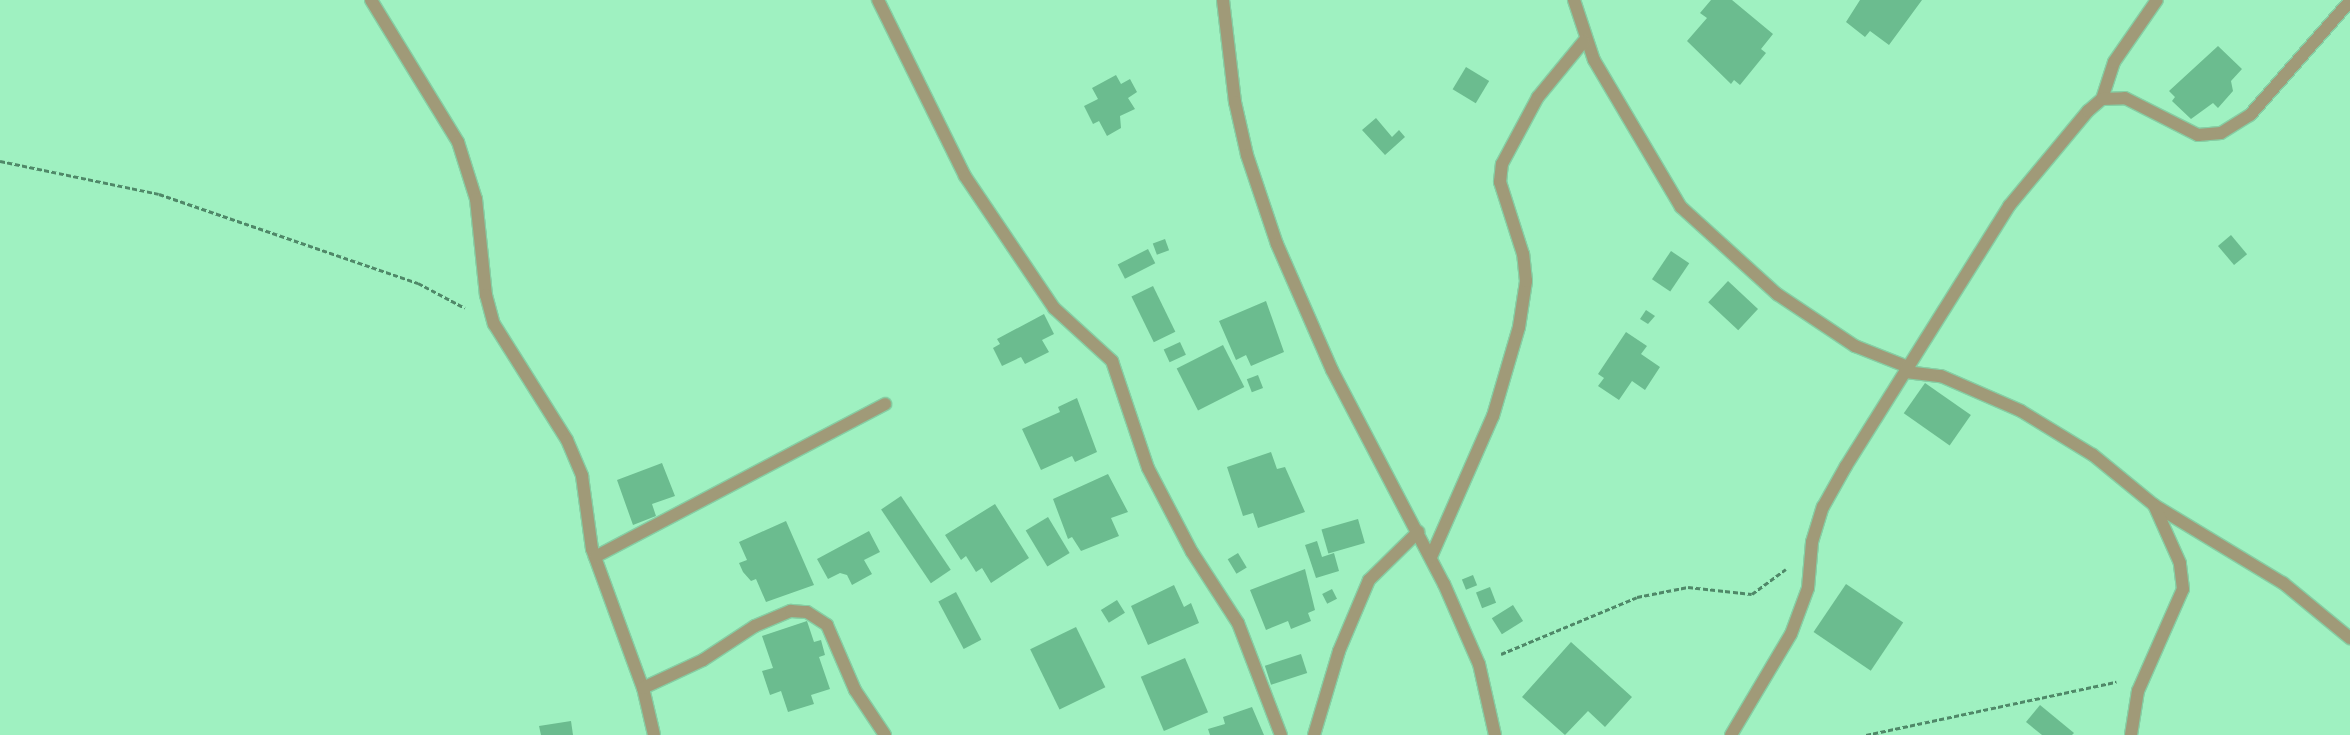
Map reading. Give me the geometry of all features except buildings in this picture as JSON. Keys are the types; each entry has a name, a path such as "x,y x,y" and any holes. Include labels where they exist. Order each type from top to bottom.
{"street":[{"path":"371,0 458,142 476,199 486,295 494,324 567,440 582,476 595,557 643,688 654,735"},
{"path":"878,0 965,176 1054,308 1112,361 1148,468 1192,552 1238,623 1281,735"},
{"path":"1223,0 1237,111 1277,244 1332,370 1431,557 1479,664 1495,735"},
{"path":"1574,0 1584,41 1681,208 1777,294 1855,346 1907,370 1941,376 2021,411 2092,455 2154,505 2283,583 2350,638"},
{"path":"1731,735 1792,634 1808,588 1812,542 1823,508 2009,206 2102,99 2114,62 2157,0"},
{"path":"2102,99 2124,98 2198,135 2221,133 2250,115 2350,1"},
{"path":"1431,557 1493,416 1519,328 1526,281 1523,254 1500,182 1502,164 1538,97 1584,41"},
{"path":"595,557 885,404"},
{"path":"2131,735 2134,708 2183,589 2180,563 2154,505"},
{"path":"1314,735 1339,651 1369,580 1418,532"},
{"path":"643,688 703,660 755,626 791,611 808,612 827,625 855,690 885,735"}],"path":[{"path":"0,161 160,194 418,283 494,324"},
{"path":"1479,664 1663,590 1688,587 1752,594 1782,573 1812,542"},
{"path":"1866,735 2146,676"}]}
